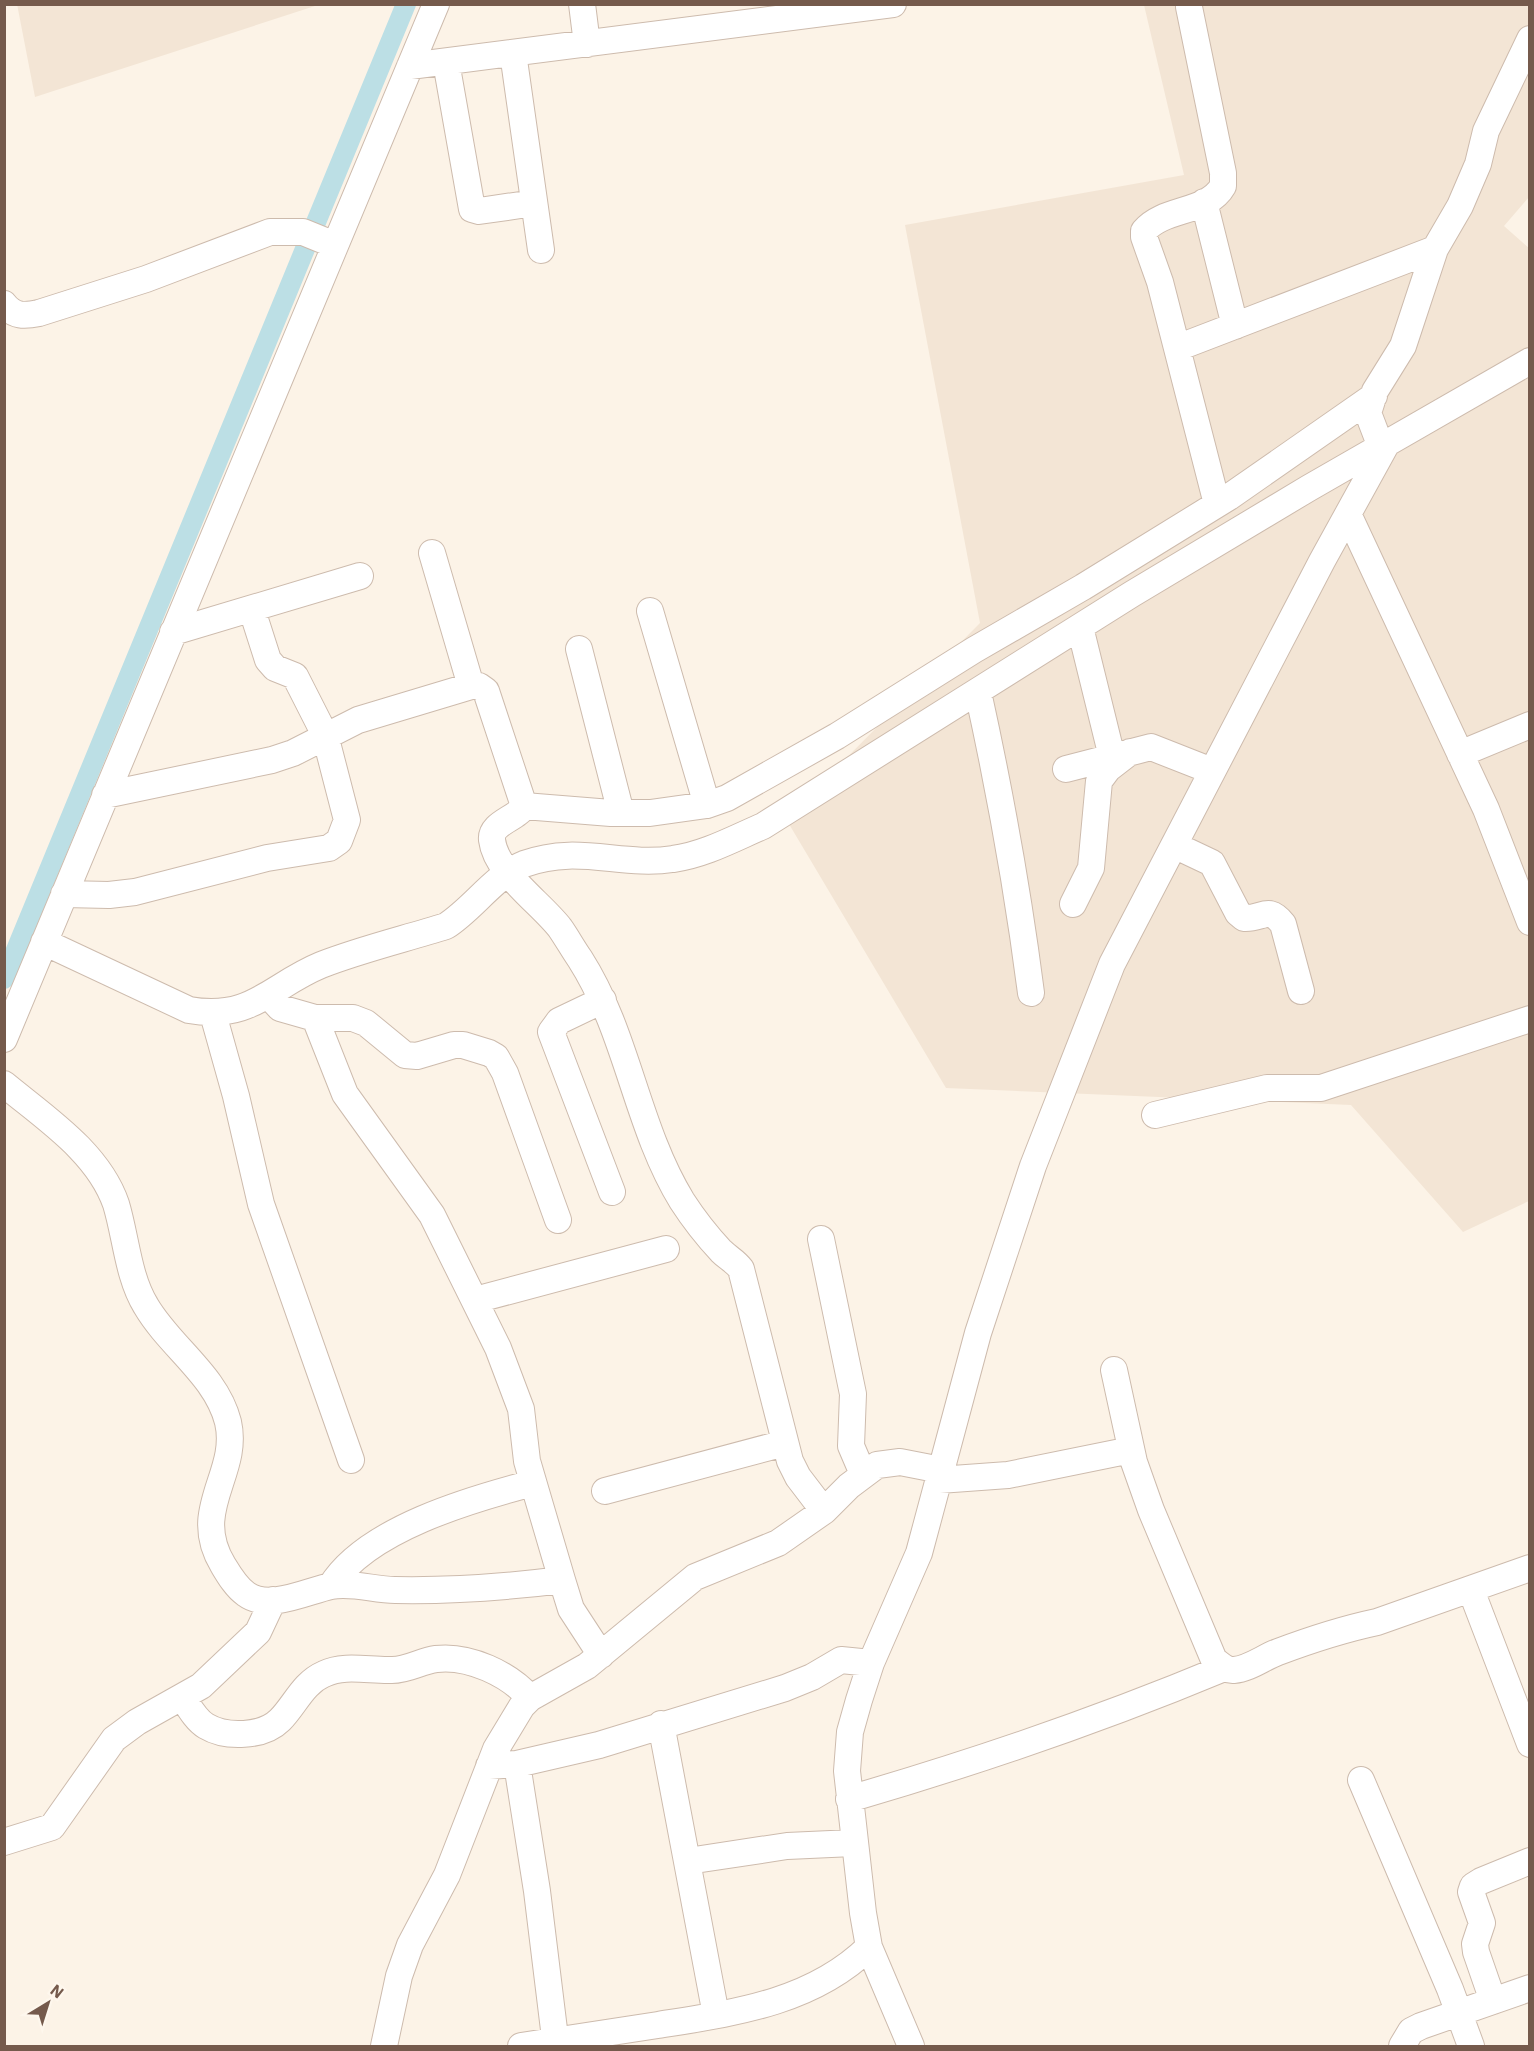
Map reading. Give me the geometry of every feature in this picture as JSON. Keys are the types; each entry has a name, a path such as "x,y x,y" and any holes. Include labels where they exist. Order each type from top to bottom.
{"street":[{"path":"4,1039 331,243 436,4"},
{"path":"582,4 586,44"},
{"path":"410,66 850,7 893,4"},
{"path":"1189,7 1223,172 1223,186 1220,192 1204,202 1153,222 1144,231 1217,504"},
{"path":"524,806 650,813 707,805 727,798 837,736 974,650 1083,587 1217,504 1371,404 1403,346 1435,249 1460,206 1478,164 1486,131 1530,39"},
{"path":"513,53 541,250"},
{"path":"446,62 472,209 479,211 534,203"},
{"path":"1204,202 1235,326"},
{"path":"4,304 9,311 23,317 39,313 146,279 270,232 303,232 331,243"},
{"path":"1177,348 1435,249"},
{"path":"502,863 523,865 555,856 580,854 646,861 675,859 706,850 764,826 1080,627 1382,443 1530,361"},
{"path":"912,2046 869,1947 853,1843 849,1799 847,1771 850,1732 871,1663 919,1552 978,1333 1033,1166 1112,964 1348,514 1382,443 1371,404"},
{"path":"1348,514 1460,754 1519,860 1530,922"},
{"path":"432,553 471,686"},
{"path":"173,632 360,576"},
{"path":"64,894 109,895 135,892 267,858 329,848 339,841 347,820 326,735 295,676 275,668 268,660 252,609"},
{"path":"651,611 707,805"},
{"path":"1080,627 1121,754"},
{"path":"579,649 621,813"},
{"path":"105,795 272,760 293,753 358,720 471,686 479,686 486,691 524,806 520,814 498,825 491,839 502,863 559,927 603,1000 613,1021 654,1139 682,1200 723,1253 736,1261 741,1269 792,1468 824,1511"},
{"path":"978,692 1000,794 1031,993"},
{"path":"1460,754 1530,725"},
{"path":"1066,769 1145,748 1160,749 1212,771"},
{"path":"1073,904 1091,868 1099,782 1121,754"},
{"path":"1174,845 1212,863 1238,913 1244,918 1270,913 1278,917 1283,924 1301,991"},
{"path":"44,942 189,1010 213,1014 233,1011 268,995 320,966 446,926 464,914 502,863"},
{"path":"268,995 280,1008 315,1018 353,1018 366,1023 405,1055 417,1056 454,1045 489,1053 496,1057 505,1072 558,1220"},
{"path":"603,1000 559,1021 551,1032 612,1192"},
{"path":"213,1014 236,1096 261,1204 351,1460"},
{"path":"315,1018 345,1094 432,1215 475,1300 515,1390 534,1483 571,1609 601,1654"},
{"path":"1155,1115 1267,1088 1321,1088 1530,1019"},
{"path":"4,1084 73,1142 108,1184 144,1304 178,1349 207,1380 219,1398 228,1424 229,1446 210,1521 210,1538 232,1580 246,1595 273,1600 331,1586 422,1590 525,1585 562,1580"},
{"path":"821,1239 850,1375 853,1407 851,1446 863,1474"},
{"path":"475,1300 666,1249"},
{"path":"1114,1370 1131,1450 1151,1510 1214,1660 1224,1668 1233,1670 1276,1653 1351,1628 1377,1622 1530,1568"},
{"path":"605,1491 785,1443"},
{"path":"384,2046 399,1976 410,1945 447,1875 489,1766 512,1719 530,1698 587,1666 695,1577 778,1543 824,1511 863,1474 877,1465 900,1462 940,1475 1008,1474 1131,1450"},
{"path":"331,1586 341,1569 358,1555 433,1514 459,1503 534,1483"},
{"path":"1471,1590 1530,1744"},
{"path":"4,1842 52,1827 114,1739 136,1722 201,1686 258,1632 273,1600"},
{"path":"183,1698 199,1721 207,1727 231,1734 244,1733 270,1727 279,1720 311,1682 333,1670 395,1670 435,1659 445,1659 501,1672 530,1698"},
{"path":"489,1766 517,1764 600,1745 661,1724 796,1684 842,1660 871,1663"},
{"path":"849,1799 924,1777 1140,1703 1224,1668"},
{"path":"661,1724 716,2015"},
{"path":"517,1764 537,1890 556,2044"},
{"path":"1361,1780 1471,2046"},
{"path":"688,1861 778,1847 853,1843"},
{"path":"1493,2001 1476,1952 1475,1944 1482,1923 1471,1892 1473,1886 1481,1881 1530,1861"},
{"path":"521,2046 556,2044 755,2007 818,1985 849,1967 869,1947"},
{"path":"1402,2046 1411,2031 1458,2012 1530,1988"}],"shaded area":[{"path":"17,4 318,4 318,5 35,97"},
{"path":"1144,5 1529,5 1529,197 1504,226 1530,249 1529,1201 1463,1232 1351,1105 946,1088 786,819 980,623 905,225 1184,175"}],"waterway":[{"path":"4,979 406,4"}]}
